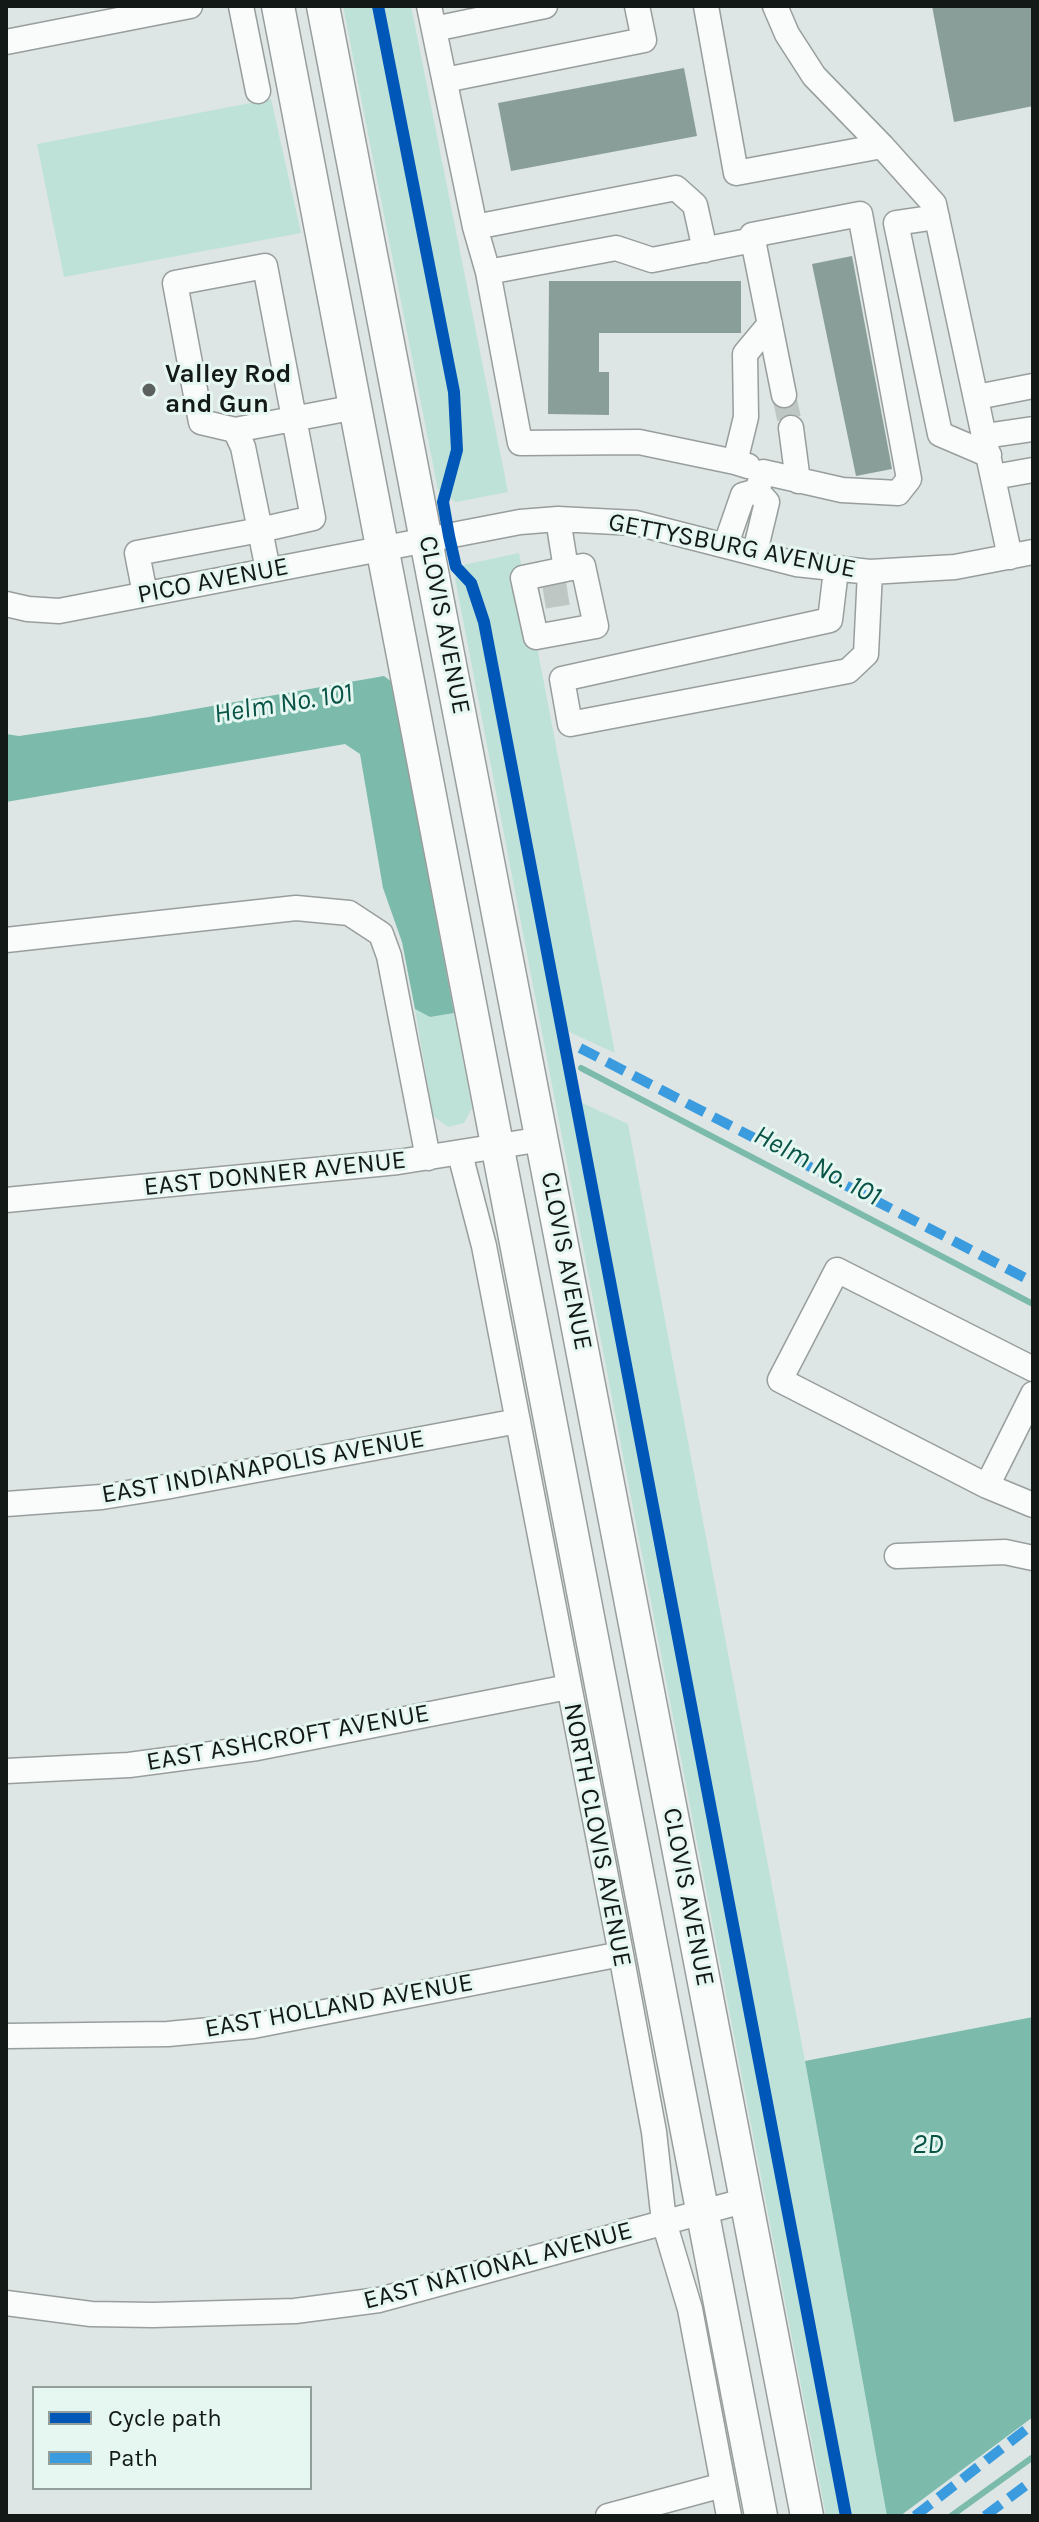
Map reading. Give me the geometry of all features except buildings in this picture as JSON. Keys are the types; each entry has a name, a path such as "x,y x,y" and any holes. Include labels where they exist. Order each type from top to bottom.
{"main road":[{"name":"CLOVIS AVENUE","path":"278,6 385,548 761,2516"},
{"name":"CLOVIS AVENUE","path":"323,6 807,2516"}],"street":[{"path":"6,42 190,6"},
{"path":"241,6 258,91"},
{"path":"545,6 432,18 475,227 488,272 520,443 639,442 735,462 760,481 767,502 755,552"},
{"path":"445,80 644,40 637,6"},
{"path":"706,6 736,173 882,146"},
{"path":"775,6 787,34 814,76 934,204 990,456 1022,555"},
{"path":"475,227 676,188 695,205 705,250"},
{"path":"726,544 743,495 760,481 798,481 842,490 898,493 909,479 860,214 752,235 784,395"},
{"path":"937,217 896,223 940,434 990,456 1033,470"},
{"path":"488,272 616,248 652,260 753,240"},
{"path":"145,594 137,553 313,518 294,418 265,266 175,283 201,422 235,430 294,418 356,407"},
{"path":"735,462 746,417 745,354 770,324"},
{"path":"977,397 1033,386"},
{"path":"791,428 798,481"},
{"path":"990,456 1033,429"},
{"path":"235,430 243,447 268,570"},
{"path":"557,575 558,519"},
{"name":"GETTYSBURG AVENUE","path":"385,548 520,522 558,519 636,523 836,570 870,572 955,567 1022,555"},
{"name":"PICO AVENUE","path":"6,604 42,611 385,548"},
{"path":"583,566 596,626 561,623 536,637 523,578 557,575 583,566"},
{"path":"836,570 830,620 562,679 570,724 848,671 866,654 870,572"},
{"path":"6,940 296,908 349,913 381,934 389,956 428,1158"},
{"name":"EAST DONNER AVENUE","path":"6,1200 428,1158 543,1139"},
{"name":"NORTH CLOVIS AVENUE","path":"460,1154 484,1246 621,1954 654,2132 664,2222 690,2309 729,2516"},
{"path":"1033,1369 837,1270 780,1380 987,1486 1033,1505"},
{"path":"987,1486 1033,1394"},
{"name":"EAST INDIANAPOLIS AVENUE","path":"6,1504 127,1493 518,1421"},
{"path":"897,1556 1031,1552"},
{"name":"EAST ASHCROFT AVENUE","path":"6,1771 129,1765 257,1748 568,1687"},
{"name":"EAST HOLLAND AVENUE","path":"6,2036 168,2034 253,2026 621,1954"},
{"name":"EAST NATIONAL AVENUE","path":"6,2303 91,2314 295,2311 379,2300 747,2200"},
{"path":"608,2516 723,2485"}],"shaded area":[{"path":"343,6 411,6 508,492 456,502 438,490"},
{"path":"271,99 301,233 64,277 37,144"},
{"path":"519,553 615,1053 567,1031 580,1102 628,1124 805,2061 887,2516 826,2516 455,578 463,565"},
{"path":"415,1009 430,1017 454,1013 472,1108 464,1123 448,1127 433,1116"}],"water":[{"path":"384,676 392,682 454,1013 430,1017 415,1009 402,942 383,888 360,754 345,744 6,802 6,734 19,736 149,717"},
{"name":"2D","path":"1033,2017 1033,2417 900,2516 887,2516 805,2061"}],"waterway":[{"name":"Helm No. 101","path":"581,1068 1033,1304"},
{"path":"951,2516 1033,2457"}],"tunnel":[{"path":"784,395 791,428"},
{"path":"554,583 559,614"}],"marked path":[{"path":"580,1048 1033,1282"},
{"path":"915,2516 1033,2424"},
{"path":"985,2516 1033,2480"}],"cycle path":[{"path":"378,6 454,392 457,450 443,502 449,536 456,567 471,583 484,622 846,2516"}],"place":[{"name":"Valley Rod and Gun","path":"149,390"}]}
